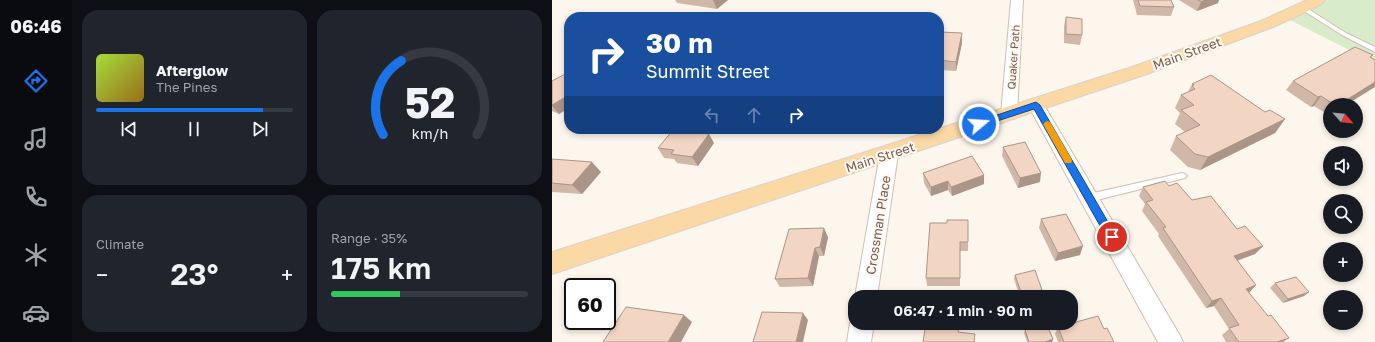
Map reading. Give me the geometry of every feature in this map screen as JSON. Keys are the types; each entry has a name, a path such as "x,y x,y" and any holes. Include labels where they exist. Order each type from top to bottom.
{"main road":[{"name":"Main Street","path":"552,264 889,154 1189,53 1268,24 1310,4"}],"street":[{"name":"Quaker Path","path":"1009,114 1017,0"},
{"path":"1036,105 1171,342"},
{"name":"Crossman Place","path":"867,290 889,154"},
{"path":"859,342 861,330"}],"lane":[{"path":"1310,4 1344,34 1375,50"},
{"path":"1089,198 1182,176"}],"green space":[{"path":"1312,0 1375,0 1375,63 1284,17"}],"building":[{"path":"1138,0 1171,0 1174,7 1140,6"},
{"path":"1066,17 1082,19 1082,35 1066,34"},
{"path":"944,32 962,33 956,62 944,61"},
{"path":"1355,47 1373,55 1370,57 1375,60 1375,82 1350,98 1318,97 1293,81"},
{"path":"564,75 564,98 552,105 552,81"},
{"path":"1211,75 1265,112 1270,110 1285,119 1208,157 1195,154 1176,136 1200,125 1181,110 1194,105 1181,95 1195,89 1192,86 1194,85 1192,84"},
{"path":"670,134 709,134 692,157 671,154 674,150 658,148"},
{"path":"1025,142 1041,173 1020,178 1003,147"},
{"path":"972,156 984,175 951,187 948,181 931,187 923,173"},
{"path":"552,159 592,162 572,185 552,183"},
{"path":"1165,181 1169,186 1177,183 1192,200 1211,196 1237,229 1245,226 1263,246 1234,256 1256,285 1246,289 1268,316 1271,315 1289,338 1277,342 1239,342 1229,328 1239,325 1221,298 1212,301 1163,228 1166,227 1146,202 1153,200 1143,187"},
{"path":"1066,214 1083,246 1058,253 1041,219"},
{"path":"947,220 968,220 968,242 960,242 960,278 926,278 930,223 947,223"},
{"path":"824,228 820,247 815,248 808,278 775,279 789,229"},
{"path":"1035,270 1042,290 1020,290 1015,275"},
{"path":"1296,277 1309,292 1288,299 1275,283"},
{"path":"626,307 684,315 668,342 603,342 611,330 616,330 616,322"},
{"path":"762,312 803,313 796,342 753,342"},
{"path":"1098,316 1104,329 1107,328 1114,342 1064,342 1059,330 1078,330 1078,322"},
{"path":"925,330 958,330 958,332 975,334 974,342 923,342"},
{"path":"1025,330 1049,330 1053,339 1045,342 1029,342"}],"slow traffic":[{"path":"1047,124 1068,161"}],"route":[{"path":"979,124 1036,105 1112,237"}]}
